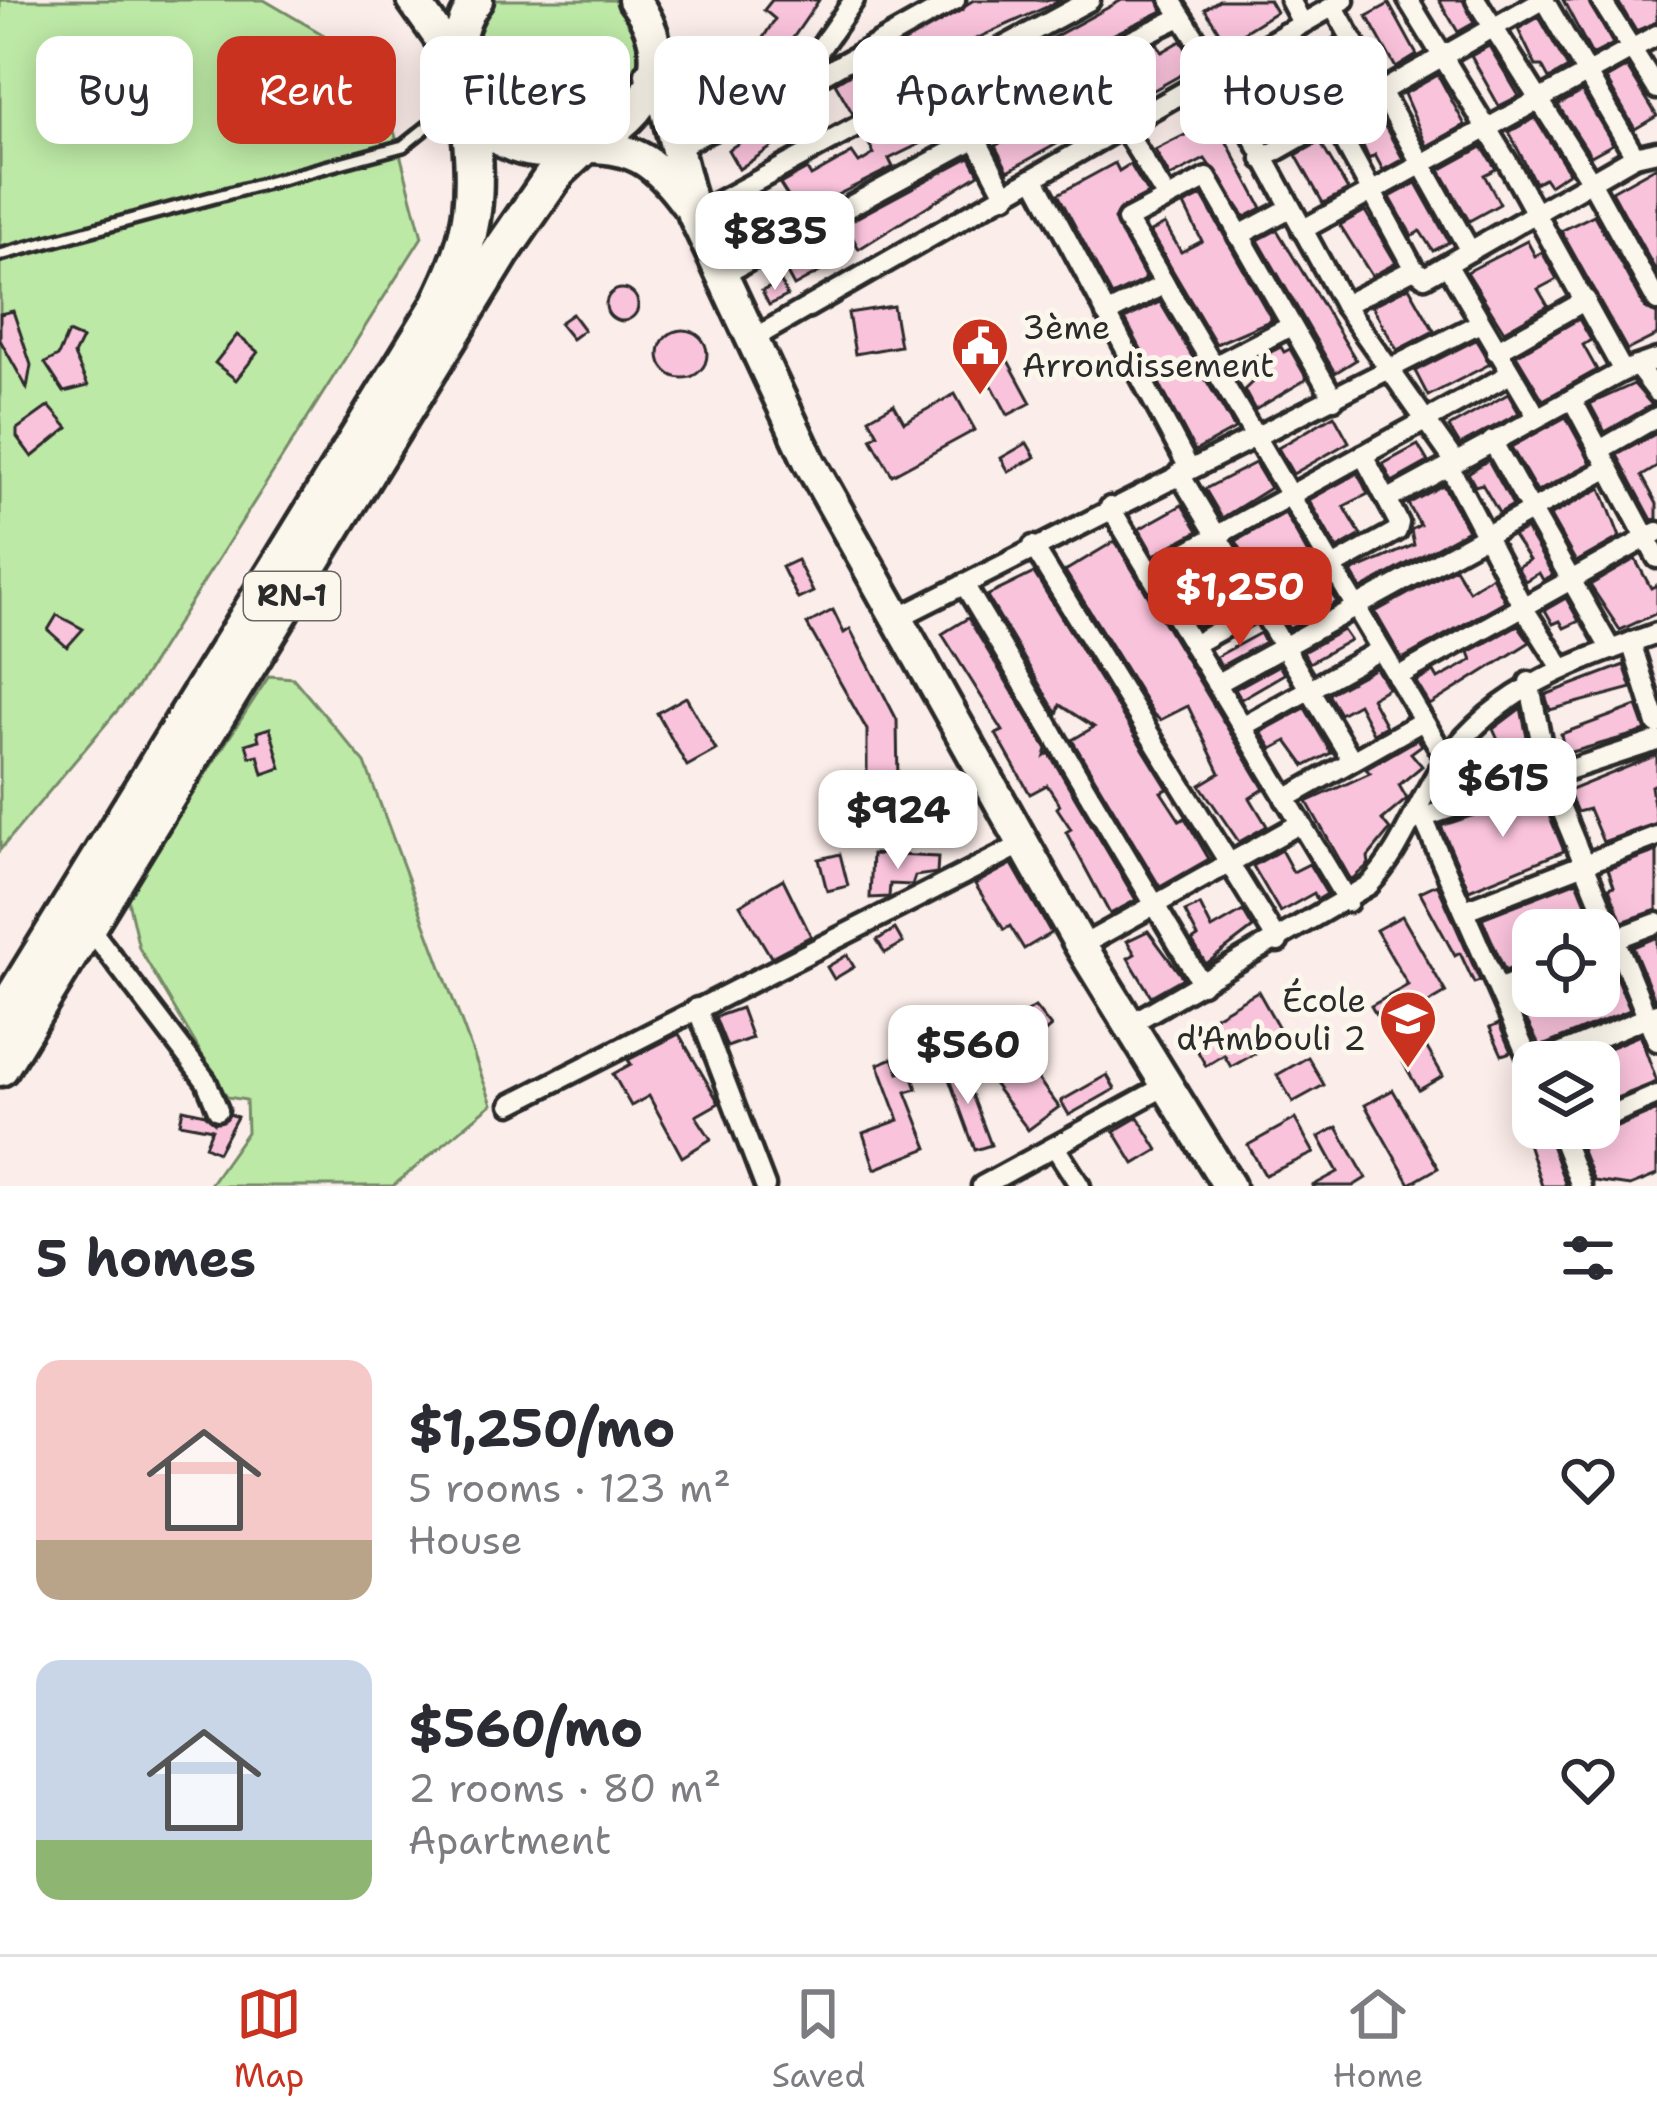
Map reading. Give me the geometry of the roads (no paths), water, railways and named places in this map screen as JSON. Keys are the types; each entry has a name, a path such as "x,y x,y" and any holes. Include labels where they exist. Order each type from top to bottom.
{"highway":[{"name":"RN-1","path":"4,1046 438,309 460,265 475,213 470,144"},
{"name":"RN-1","path":"4,1046 89,927 501,252 557,171 584,149"}],"main road":[{"path":"413,0 438,36"},
{"name":"RN-1","path":"460,36 477,0"},
{"path":"634,0 650,32 652,68 694,215 749,341 896,619 1081,946 1229,1186"},
{"name":"RN-1","path":"584,149 618,131 639,106 652,68 663,0"},
{"path":"515,144 529,150 618,147 642,156 694,215"}],"street":[{"path":"829,36 854,0"},
{"path":"911,25 927,0"},
{"path":"829,71 955,0"},
{"path":"1020,36 1090,0"},
{"path":"1290,0 1297,36"},
{"path":"1408,0 1586,300 1630,369 1657,392"},
{"path":"1476,0 1592,183 1656,299"},
{"path":"1347,144 1414,268 1424,277 1650,149 1587,74 1543,0 1387,87"},
{"path":"1601,0 1657,89"},
{"path":"1281,36 1339,3 1355,36"},
{"path":"1128,36 1176,8 1194,36"},
{"path":"1302,230 1657,35"},
{"path":"1387,99 1470,250"},
{"path":"694,215 853,126"},
{"path":"676,147 682,144"},
{"path":"721,276 958,144"},
{"path":"979,144 1006,196"},
{"path":"749,341 1099,144"},
{"path":"1134,144 1167,199"},
{"path":"1254,144 1344,305 1394,370 1452,464 1484,537 1562,668"},
{"path":"1262,159 1287,144"},
{"path":"1334,399 1207,178 1127,220 1446,759"},
{"path":"1035,179 1184,470 1352,760"},
{"path":"1238,236 1290,208"},
{"path":"1448,266 1536,415"},
{"path":"1344,305 1414,268"},
{"path":"1106,314 1163,285"},
{"path":"1496,351 1586,300"},
{"path":"896,619 1480,323"},
{"path":"1212,367 1291,326"},
{"path":"1387,500 1536,415 1657,359"},
{"path":"1149,574 1510,374"},
{"path":"1572,399 1603,460 1652,534 1657,558"},
{"path":"1216,684 1532,510 1657,417"},
{"path":"1492,441 1611,650"},
{"path":"1192,645 1399,528 1363,455"},
{"path":"1110,507 1348,902"},
{"path":"1397,677 1652,534"},
{"path":"1034,546 1278,942"},
{"path":"964,584 1202,984"},
{"path":"1132,1023 1348,902 1390,863 1418,819 1446,759 1481,718 1529,682 1657,633"},
{"path":"1631,642 1657,724"},
{"path":"1242,727 1381,650"},
{"path":"1529,682 1549,778 1587,863 1599,909"},
{"path":"1285,799 1421,722"},
{"path":"1418,819 1657,741"},
{"path":"1418,819 1523,1041"},
{"path":"1081,946 1301,823"},
{"path":"1465,910 1657,836"},
{"path":"511,1104 1025,843"},
{"path":"1620,936 1657,922"},
{"path":"89,927 206,1081 218,1110"},
{"path":"1620,961 1652,1015 1657,1041"},
{"path":"1499,989 1512,983"},
{"path":"697,1008 765,1186"},
{"path":"1591,1041 1652,1015"},
{"path":"982,1186 1169,1084"},
{"path":"1620,1111 1657,1096"},
{"path":"1055,1147 1080,1186"},
{"path":"1572,1149 1581,1186"}],"lane":[{"path":"0,255 404,146 420,133"}],"place":[{"name":"3ème Arrondissement","path":"980,397"},
{"name":"École d'Ambouli 2","path":"1408,1070"}]}
